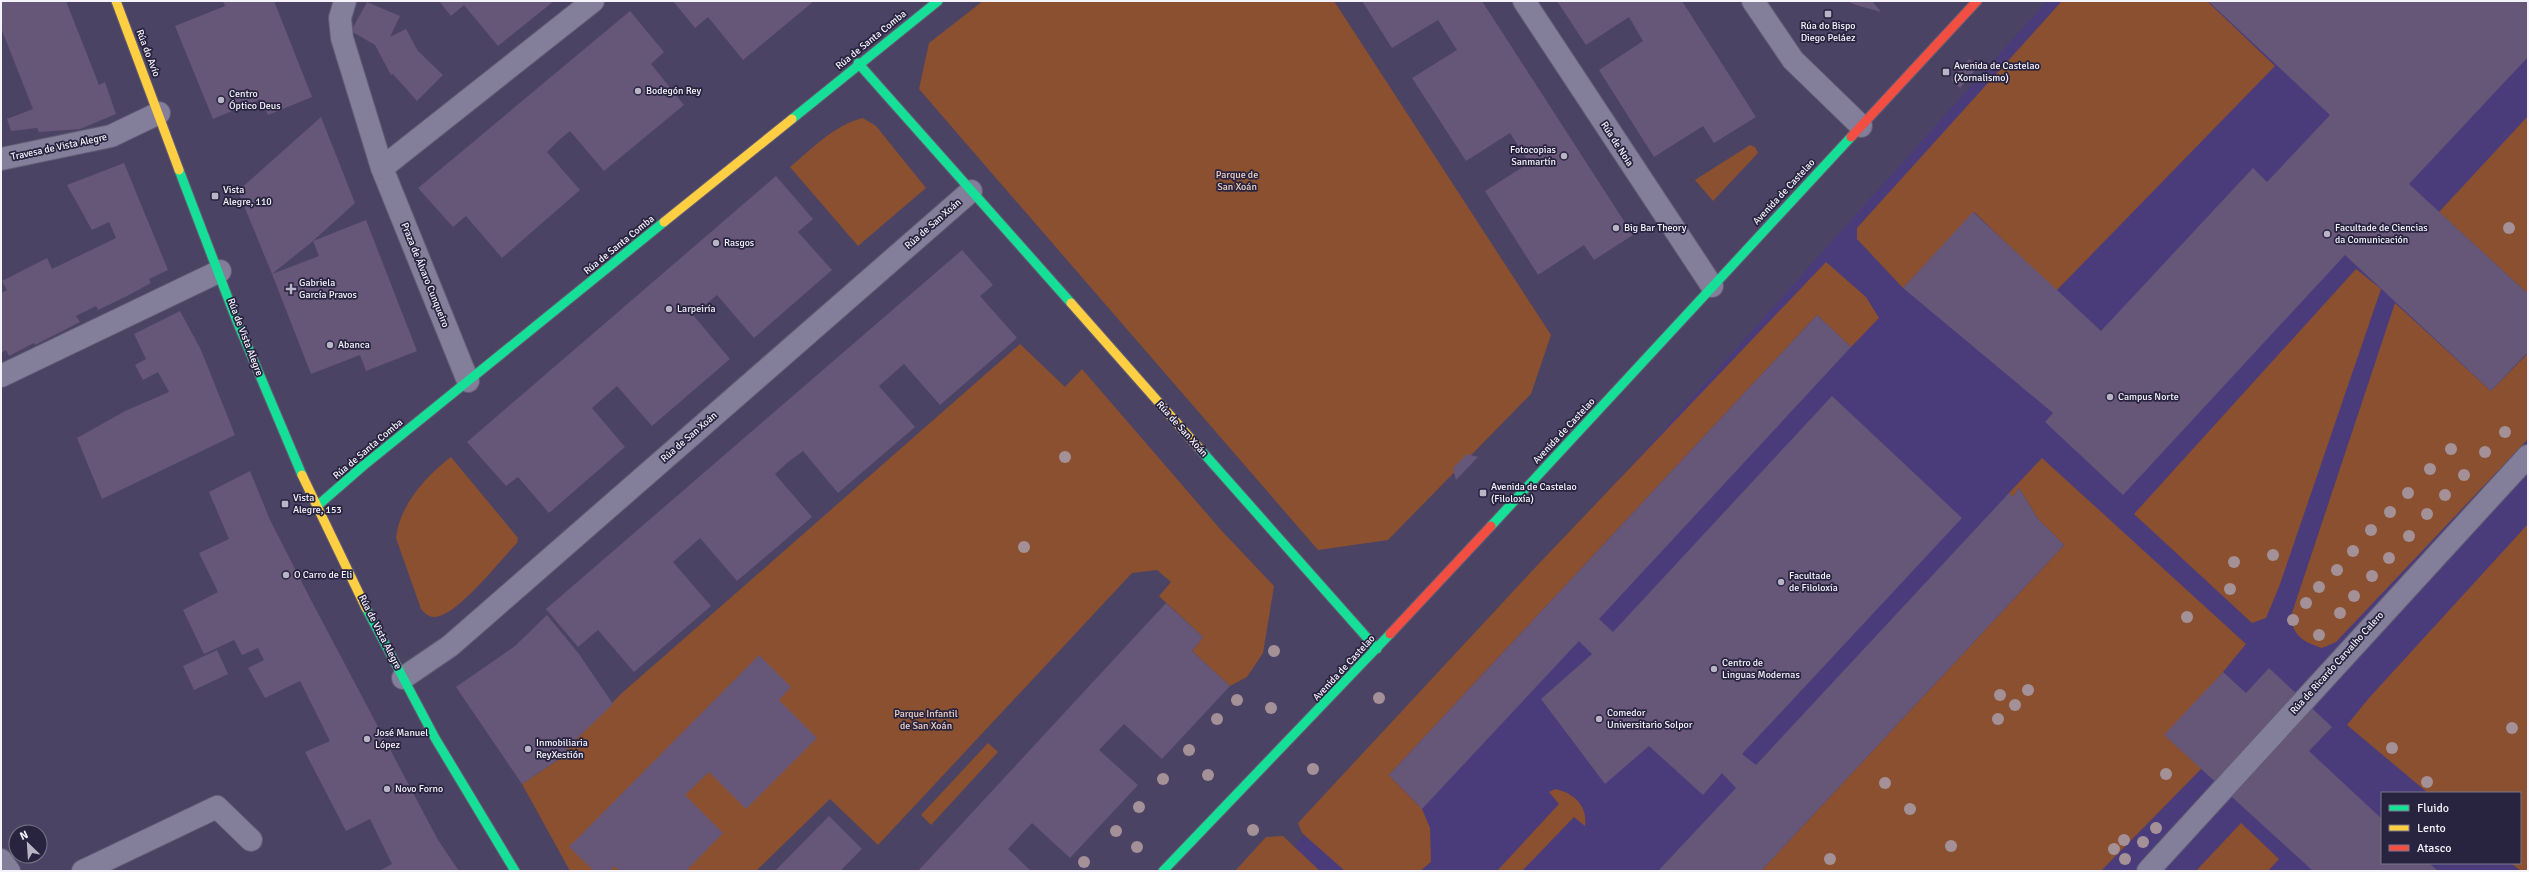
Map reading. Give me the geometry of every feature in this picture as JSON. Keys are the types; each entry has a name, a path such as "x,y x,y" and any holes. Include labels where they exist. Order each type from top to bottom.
{"street":[{"name":"Rúa do Avío","path":"116,1 159,113"},
{"name":"Praza de Álvaro Cunqueiro","path":"345,1 340,18 342,38 382,168 468,380"},
{"path":"382,168 593,1"},
{"name":"Rúa de Santa Comba","path":"316,507 363,466 468,380 858,63 938,1"},
{"name":"Rúa de Noia","path":"1524,1 1712,286"},
{"path":"1753,1 1793,60 1861,126"},
{"name":"Avenida de Castelao","path":"1163,871 1255,778 1377,648 1977,1"},
{"name":"Rúa de San Xoán","path":"858,63 1377,648"},
{"name":"Travesa de Vista Alegre","path":"1,158 111,136 159,113"},
{"name":"Rúa de Vista Alegre","path":"159,113 266,389 316,507 403,678 480,815 515,871"},
{"name":"Rúa de San Xoán","path":"403,678 450,646 971,191"},
{"path":"1,376 220,271"},
{"name":"Rúa de Ricardo Carvalho Calero","path":"2148,871 2528,456"},
{"path":"83,871 216,807 251,840"},
{"path":"1,860 9,871"}],"shaded area":[{"name":"Campus Norte","path":"2047,1 2528,1 2528,871 1275,871 1327,806"}],"green space":[{"name":"Parque de San Xoán","path":"983,1 1334,1 1551,335 1531,394 1388,540 1318,550 919,89 929,43"},
{"path":"2062,1 2207,1 2275,66 2056,291 1974,212 1903,288 1857,239 1857,228"},
{"path":"2528,116 2528,294 2439,212"},
{"path":"863,118 876,126 926,188 858,246 790,167 824,138 852,121"},
{"path":"1750,145 1755,147 1758,153 1713,201 1695,180"},
{"path":"1826,262 1866,297 1879,318 1851,347 1817,315 1389,775 1422,809 1430,828 1431,862 1420,871 1345,871 1302,833 1298,823 1531,572"},
{"path":"2356,269 2381,289 2279,587 2266,618 2252,623 2134,514"},
{"path":"2395,303 2491,391 2528,353 2528,439 2336,642 2322,648 2310,644 2298,635 2290,619"},
{"name":"Parque Infantil de San Xoán","path":"1020,344 1065,387 1082,369 1221,530 1274,586 1263,653 1247,677 1230,686 1192,651 1203,637 1159,596 1171,582 1157,570 1132,573 878,845 830,799 756,871 570,871 522,784 568,753 566,749 622,693"},
{"path":"451,457 518,538 517,543 466,598 443,615 432,617 421,609 396,538 398,526 408,503 432,473"},
{"path":"2042,458 2246,644 2223,672 2201,769 2101,871 1761,871 2064,545 2038,519 2019,488 2013,497 2009,493"},
{"path":"2528,524 2528,871 2521,871 2512,864 2521,864 2521,792 2427,792 2347,725 2369,698"},
{"path":"988,743 998,752 931,825 921,815"},
{"path":"1555,789 1574,797 1584,812 1585,826 1574,817 1522,871 1497,871 1559,804 1549,792"},
{"path":"2241,823 2279,859 2268,871 2196,871"},
{"path":"1283,836 1320,871 1235,871 1266,837"}],"building":[{"path":"1,1 66,1 99,85 105,82 116,114 80,129 39,132 37,128 11,131 7,119 33,109 1,28"},
{"path":"223,1 274,1 312,97 268,115 261,99 213,119 175,26 225,6"},
{"path":"439,1 554,1 498,46 464,5 451,16"},
{"path":"673,1 814,1 743,60 708,17 695,28"},
{"path":"1362,1 1482,1 1633,235 1594,260 1584,245 1538,275 1485,191 1529,163 1510,133 1466,161 1412,78 1457,50 1438,20 1392,48"},
{"path":"1557,1 1682,1 1756,117 1714,143 1703,126 1654,157 1599,70 1643,41 1629,17 1586,45"},
{"path":"1847,1 1872,1 1881,12 1856,5"},
{"name":"Facultade de Ciencias da Comunicación","path":"2208,1 2528,1 2528,57 2409,184 2528,294 2528,352 2491,391 2345,255 2123,495 2045,422 2053,413 1903,288 1973,212 2101,331 2253,168 2267,182 2330,115"},
{"path":"367,2 400,16 390,37 406,29 418,51 443,75 417,101 393,74 391,75 375,45 351,31"},
{"path":"630,11 664,52 651,64 684,105 604,171 570,131 558,141 547,152 580,190 502,258 466,216 453,227 418,188"},
{"path":"1969,59 1978,67 1960,88 1951,80"},
{"path":"321,117 355,203 313,241 272,274 238,191"},
{"path":"124,163 168,270 149,279 151,283 125,297 98,310 96,306 76,316 80,322 35,345 34,343 9,356 6,350 1,353 1,293 7,290 2,281 47,258 52,269 116,238 109,222 92,230 67,185"},
{"path":"776,176 813,219 798,232 832,270 754,338 717,295 693,315 730,359 652,426 617,386 592,408 625,447 549,513 518,477 506,486 467,442"},
{"path":"366,220 417,351 366,371 360,355 311,374 272,274 319,256 313,241"},
{"path":"962,250 993,285 980,296 1017,338 940,405 904,364 879,386 915,427 838,493 803,451 787,463 775,474 812,517 737,581 700,538 673,562 711,606 634,672 598,630 578,647 546,609"},
{"path":"180,311 201,350 235,435 102,499 77,438 125,411 169,392 158,372 143,380 135,365 146,359 134,334"},
{"name":"Facultade de Filoloxía","path":"1817,315 1851,347 1599,619 1613,632 1832,396 1962,518 1742,754 1756,765 2009,493 2013,497 2019,488 2038,519 2064,545 1761,871 1658,871 1736,788 1722,773 1703,795 1649,746 1605,784 1541,699 1592,654 1579,641 1422,809 1389,775"},
{"path":"1467,454 1478,457 1456,480 1453,468"},
{"path":"250,471 270,520 312,602 438,840 459,871 379,871 392,864 370,819 346,831 305,752 330,741 300,681 265,698 248,668 264,660 258,648 242,655 234,640 204,654 183,610 218,592 199,553 229,539 209,492"},
{"path":"1166,603 1203,637 1192,651 1230,686 1162,759 1124,724 1099,750 1138,785 1070,858 1032,823 1008,849 1031,871 918,871"},
{"path":"547,615 579,654 613,704 566,749 568,753 522,784 456,687 515,646"},
{"path":"217,650 228,674 194,690 183,666"},
{"path":"759,655 791,687 779,700 817,738 746,809 709,772 685,795 723,833 686,871 620,871 614,866 610,871 594,871 569,847"},
{"path":"2269,668 2332,727 2309,751 2381,818 2381,864 2430,864 2438,871 2313,871 2164,735 2223,672 2246,693"},
{"path":"829,816 862,849 840,871 775,871"}],"traffic: fast":[{"path":"792,119 938,1"},
{"path":"858,63 1071,303"},
{"path":"1491,526 1851,137"},
{"path":"179,170 236,319 302,475"},
{"path":"316,507 363,466 664,222"},
{"path":"1199,448 1377,649"},
{"path":"366,608 435,738 515,871"},
{"path":"1163,871 1390,634"}],"traffic: slow":[{"path":"116,1 179,170"},
{"path":"664,222 792,119"},
{"path":"1071,303 1199,448"},
{"path":"302,475 366,608"}],"traffic: jam":[{"path":"1851,137 1977,1"},
{"path":"1390,634 1491,526"}],"place":[{"name":"Rúa do Bispo Diego Peláez","path":"1828,14"},
{"name":"Avenida de Castelao (Xornalismo)","path":"1946,72"},
{"name":"Bodegón Rey","path":"638,91"},
{"name":"Centro Óptico Deus","path":"221,100"},
{"name":"Fotocopias Sanmartín","path":"1564,156"},
{"name":"Vista Alegre, 110","path":"215,196"},
{"name":"Big Bar Theory","path":"1616,228"},
{"name":"Facultade de Ciencias da Comunicación","path":"2327,234"},
{"name":"Rasgos","path":"716,243"},
{"name":"Gabriela García Pravos","path":"291,289"},
{"name":"Larpeiría","path":"669,309"},
{"name":"Abanca","path":"330,345"},
{"name":"Campus Norte","path":"2110,397"},
{"name":"Avenida de Castelao (Filoloxía)","path":"1483,493"},
{"name":"Vista Alegre, 153","path":"285,504"},
{"name":"O Carro de Eli","path":"286,575"},
{"name":"Facultade de Filoloxía","path":"1781,582"},
{"name":"Centro de Linguas Modernas","path":"1714,669"},
{"name":"Comedor Universitario Solpor","path":"1599,719"},
{"name":"José Manuel López","path":"367,739"},
{"name":"Inmobiliaria ReyXestión","path":"528,749"},
{"name":"Novo Forno","path":"387,789"}]}
